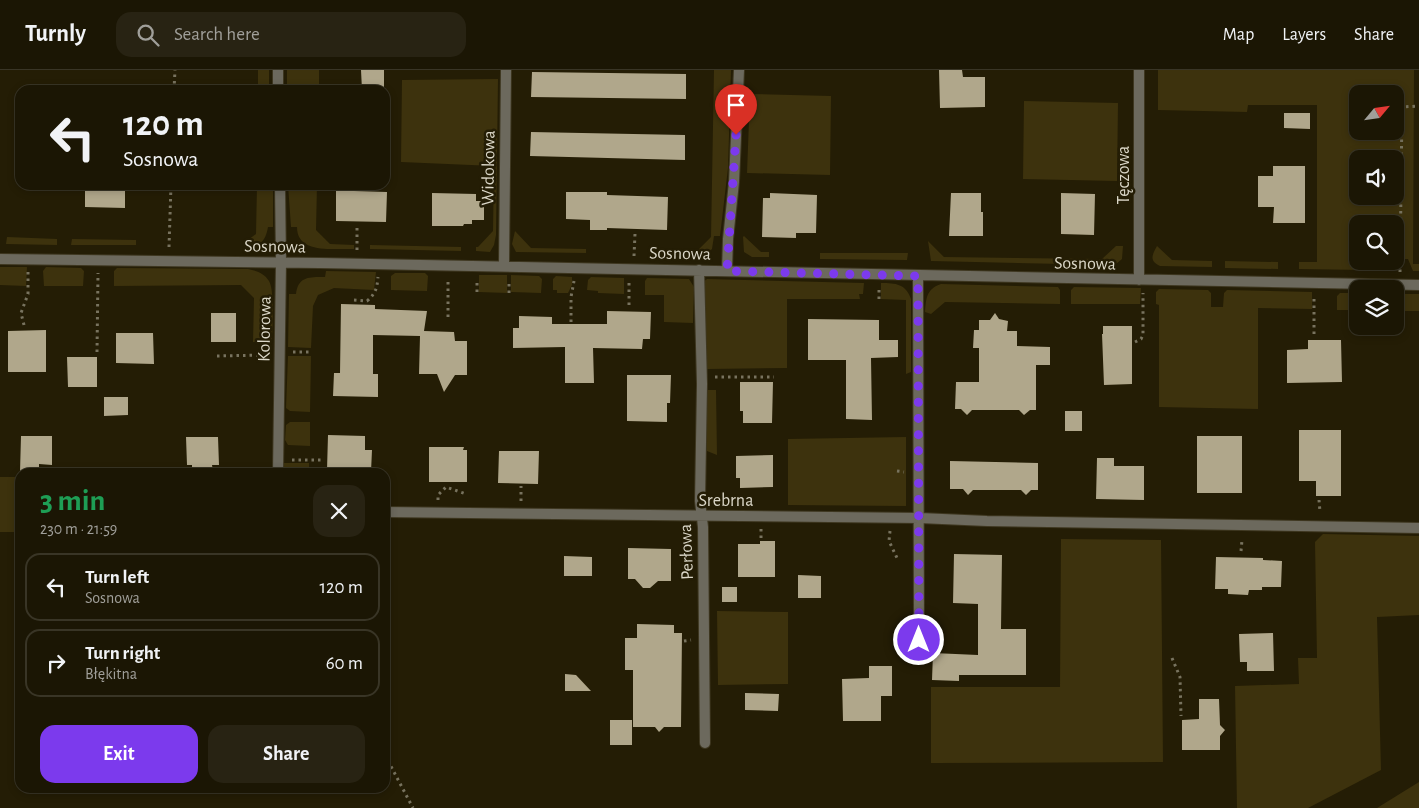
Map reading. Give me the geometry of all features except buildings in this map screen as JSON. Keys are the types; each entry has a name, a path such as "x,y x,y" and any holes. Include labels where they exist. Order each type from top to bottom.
{"street":[{"path":"278,70 278,85"},
{"name":"Widokowa","path":"504,266 506,70"},
{"path":"727,271 728,239 734,182 739,70"},
{"name":"Tęczowa","path":"1139,70 1141,280"},
{"name":"Kolorowa","path":"278,468 280,190"},
{"name":"Sosnowa","path":"0,259 504,266 1349,284"},
{"name":"Perłowa","path":"699,270 702,377 700,501 703,528 704,743"},
{"path":"918,276 919,640"},
{"name":"Sosnowa","path":"1404,285 1419,285"},
{"name":"Srebrna","path":"390,512 920,518 988,521 1419,528"}],"path":[{"path":"174,85 175,70"},
{"path":"1400,280 1402,107 1419,106"},
{"path":"169,260 171,190"},
{"path":"356,264 357,228"},
{"path":"629,305 635,234"},
{"path":"24,325 21,313 28,294 28,259"},
{"path":"97,352 98,260"},
{"path":"354,300 367,301 377,290 378,264"},
{"path":"448,266 448,317"},
{"path":"571,322 571,296 574,287 575,268"},
{"path":"1135,342 1141,339 1143,335 1141,280"},
{"path":"1314,284 1314,334"},
{"path":"217,356 280,356"},
{"path":"702,377 774,377"},
{"path":"278,460 324,460"},
{"path":"438,513 438,495 446,487 466,494"},
{"path":"890,518 890,541 897,558"},
{"path":"1172,658 1180,677 1181,716"},
{"path":"390,764 413,808"}],"shaded area":[{"path":"258,70 269,70 269,85 258,85"},
{"path":"287,70 319,70 319,85 287,85"},
{"path":"714,70 731,70 728,168 720,236 714,236 712,249 705,255 661,255 661,251 697,251 711,237"},
{"path":"1158,70 1414,70 1413,264 1419,264 1419,271 1413,271 1408,259 1404,259 1404,215 1349,215 1349,270 1299,269 1299,262 1317,262 1317,105 1248,105 1247,112 1158,110"},
{"path":"498,79 496,235 490,252 476,251 476,247 493,231 494,166 401,162 402,80"},
{"path":"750,94 831,96 830,175 747,173"},
{"path":"1024,101 1118,103 1117,181 1023,179"},
{"path":"257,190 273,190 273,227 268,227 265,238 260,243 250,247 245,242 256,234"},
{"path":"288,190 317,190 316,230 330,244 354,245 354,249 328,249 310,246 303,242 297,227 291,227"},
{"path":"515,231 531,248 586,249 586,253 516,252 512,244"},
{"path":"744,236 761,252 769,252 769,257 752,257 744,252"},
{"path":"7,237 57,239 57,245 6,244"},
{"path":"72,239 136,240 136,245 71,245"},
{"path":"928,241 944,257 1102,259 1116,246 1123,246 1122,259 1116,264 1111,265 931,261"},
{"path":"370,245 461,247 461,251 370,249"},
{"path":"1157,246 1172,260 1212,261 1212,267 1160,266 1153,260"},
{"path":"820,253 908,253 907,260 820,259"},
{"path":"1225,261 1278,262 1278,269 1225,268"},
{"path":"0,267 27,267 26,286 0,285"},
{"path":"46,267 81,268 84,271 83,286 44,286 43,271"},
{"path":"117,268 248,269 260,273 267,278 271,286 273,301 272,342 253,342 254,298 241,285 114,286 114,271"},
{"path":"326,271 376,272 374,290 334,288 318,295 313,306 311,348 288,347 289,294 296,294 299,284 306,279 325,277"},
{"path":"395,273 425,273 428,276 427,291 391,290 391,276"},
{"path":"479,275 507,275 507,293 479,292"},
{"path":"511,275 539,276 542,279 541,293 511,292"},
{"path":"556,276 572,277 572,285 568,293 557,293 557,290 553,290 553,279"},
{"path":"591,277 624,278 624,294 598,293 598,291 587,290 588,280"},
{"path":"647,278 689,279 694,287 693,323 664,322 664,295 645,295 645,281"},
{"path":"707,279 864,283 863,294 859,294 860,299 787,299 787,368 707,369 703,282"},
{"path":"881,283 900,285 906,290 911,299 911,372 906,374 906,300 881,299"},
{"path":"941,284 1058,287 1060,290 1060,304 945,302 931,314 925,312 928,295 932,289"},
{"path":"1074,287 1141,288 1140,304 1071,304 1071,290"},
{"path":"1159,289 1208,290 1211,293 1211,307 1223,307 1224,293 1227,290 1312,292 1312,309 1258,308 1258,409 1159,407 1159,305 1156,304 1156,292"},
{"path":"1340,293 1349,293 1349,310 1337,310 1337,296"},
{"path":"1404,294 1419,294 1419,311 1404,311"},
{"path":"288,356 311,356 310,412 290,411 286,408"},
{"path":"707,390 716,390 717,455 707,451"},
{"path":"290,422 310,422 310,446 288,445 285,440 286,425"},
{"path":"906,437 906,506 788,505 788,439"},
{"path":"284,463 309,463 309,468 284,468"},
{"path":"0,477 15,477 15,532 0,532"},
{"path":"1323,534 1419,536 1419,615 1377,617 1381,770 1308,808 1237,808 1235,686 1299,684 1298,658 1317,658 1315,542"},
{"path":"1061,539 1161,540 1163,762 931,763 931,687 1060,687"},
{"path":"717,611 788,612 788,684 718,685"},
{"path":"1419,782 1419,808 1377,808"}],"route":[{"path":"736,135 727,271 918,276 919,640"}]}
